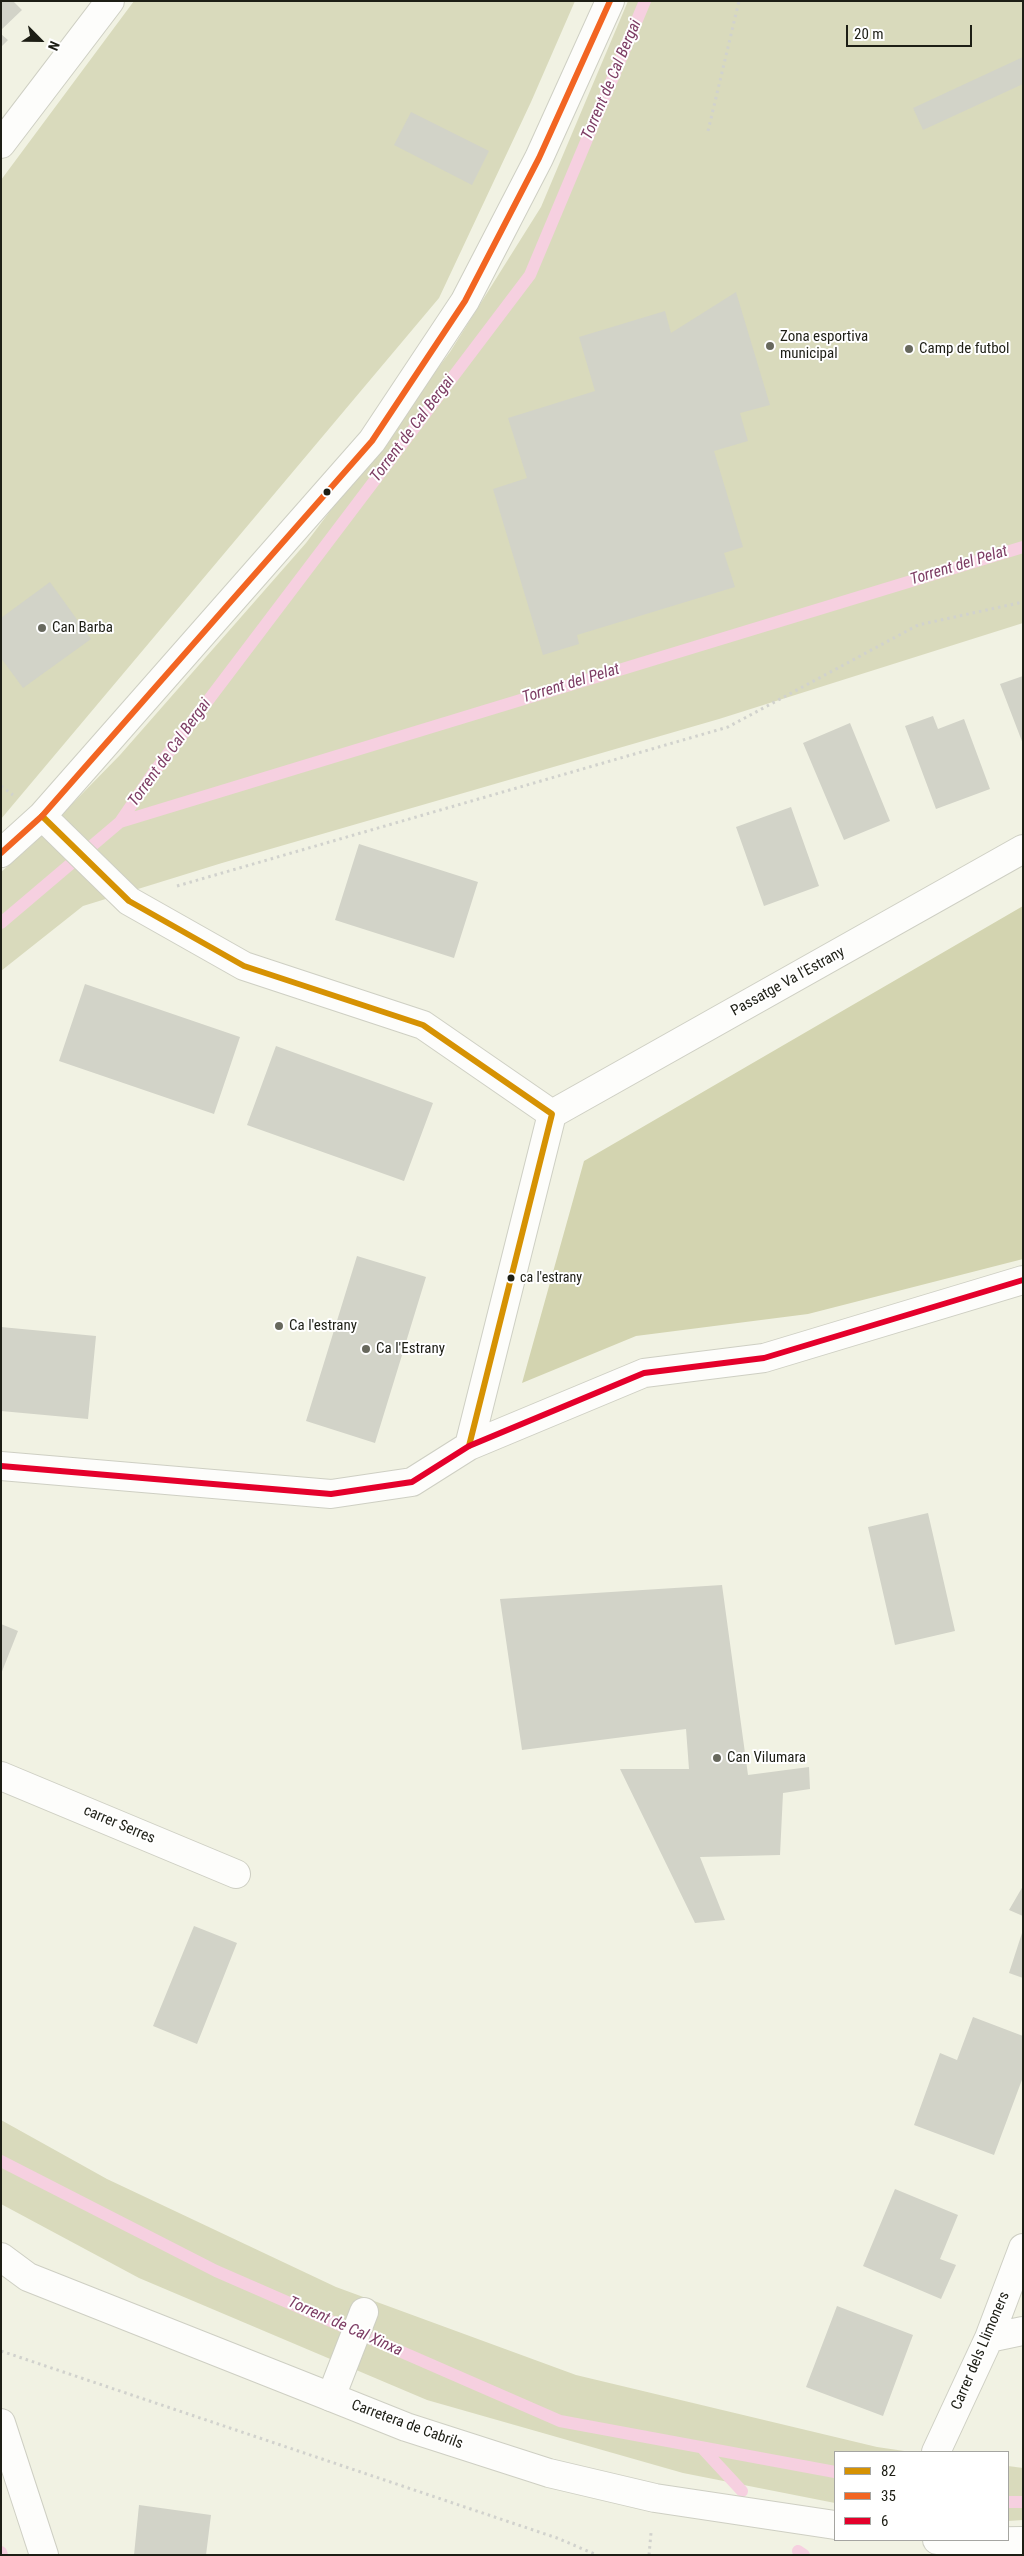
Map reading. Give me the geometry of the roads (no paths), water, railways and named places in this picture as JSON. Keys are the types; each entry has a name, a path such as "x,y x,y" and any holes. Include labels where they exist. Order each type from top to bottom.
{"street":[{"path":"1,144 110,1"},
{"path":"1,853 42,816 372,441 465,301 539,158 610,1"},
{"path":"42,816 129,900 244,966 423,1025 552,1114 469,1446"},
{"name":"Passatge Va l'Estrany","path":"552,1114 1023,850"},
{"path":"1,1466 331,1494 412,1482 469,1446 644,1373 764,1358 1023,1280"},
{"name":"carrer Serres","path":"1,1776 236,1874"},
{"name":"Carrer dels Llimoners","path":"936,2451 989,2338 1023,2248"},
{"name":"Carretera de Cabrils","path":"1,2257 28,2277 331,2398 406,2427 549,2473 655,2498 834,2525"},
{"path":"331,2398 364,2312"},
{"path":"989,2338 1023,2331"},
{"path":"1,2424 44,2555"},
{"path":"944,2541 1023,2541"}],"waterway":[{"name":"Torrent de Cal Bergai","path":"1,923 120,822 154,772 530,275 645,1"},
{"name":"Torrent del Pelat","path":"120,822 1023,547"},
{"name":"Torrent de Cal Xinxa","path":"1,2161 216,2271 560,2421 834,2472"},
{"path":"704,2450 742,2491"},
{"path":"1009,2502 1023,2502"},
{"name":"Torrent de Cal Xinxa","path":"798,2551 804,2555"}],"place":[{"name":"Zona esportiva municipal","path":"770,346"},
{"name":"Camp de futbol","path":"909,349"},
{"name":"Can Barba","path":"42,628"},
{"name":"ca l'estrany","path":"511,1278"},
{"name":"Ca l'estrany","path":"279,1326"},
{"name":"Ca l'Estrany","path":"366,1349"},
{"name":"Can Vilumara","path":"717,1758"}]}
